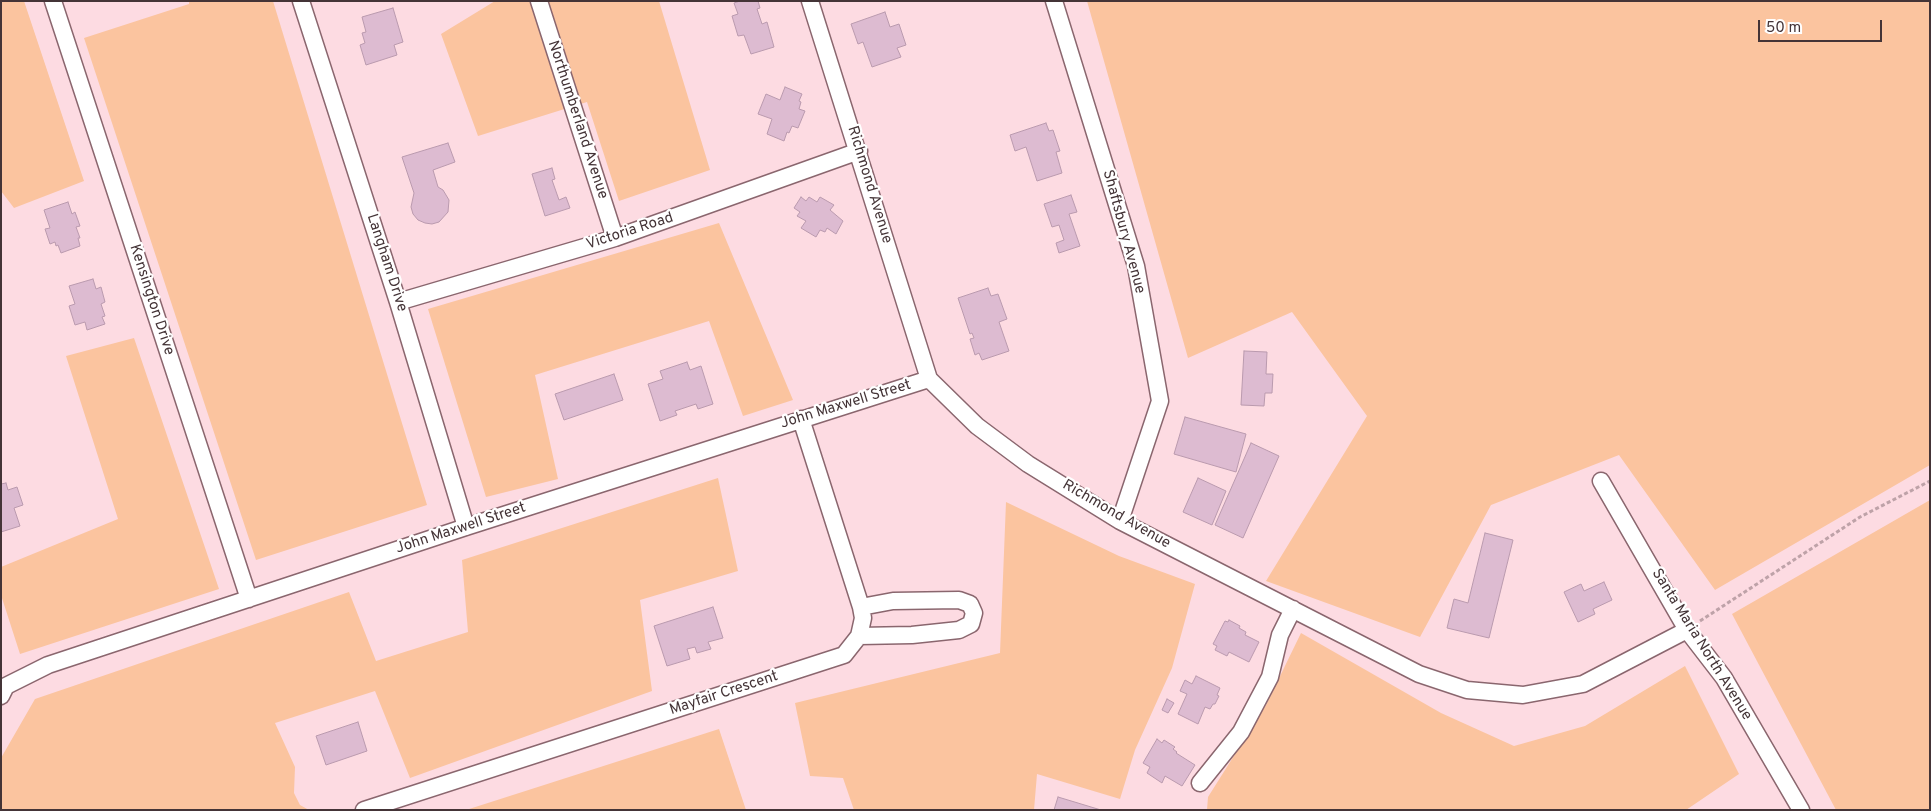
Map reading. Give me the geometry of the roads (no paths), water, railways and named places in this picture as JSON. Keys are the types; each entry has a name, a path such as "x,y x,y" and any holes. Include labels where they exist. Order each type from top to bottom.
{"street":[{"name":"Kensington Drive","path":"53,1 249,599"},
{"name":"Langham Drive","path":"301,1 398,302 466,527"},
{"name":"Northumberland Avenue","path":"539,1 615,238"},
{"name":"Richmond Avenue","path":"810,1 859,151 929,379 977,426 1028,464 1120,521 1419,674 1467,690 1523,695 1583,684 1687,630"},
{"name":"Shaftsbury Avenue","path":"1054,1 1136,266 1160,401 1120,521"},
{"name":"Victoria Road","path":"398,302 615,238 859,151"},
{"name":"John Maxwell Street","path":"3,684 48,665 466,527 929,379"},
{"path":"801,419 861,606 863,618 859,636 912,635 959,630 971,624 974,613 970,604 959,600 893,602 861,606"},
{"name":"Santa Maria North Avenue","path":"1601,481 1687,630 1724,678 1801,810"},
{"path":"1200,783 1241,732 1270,677 1280,635 1293,608"},
{"name":"Mayfair Crescent","path":"364,810 844,655 859,636"}]}
